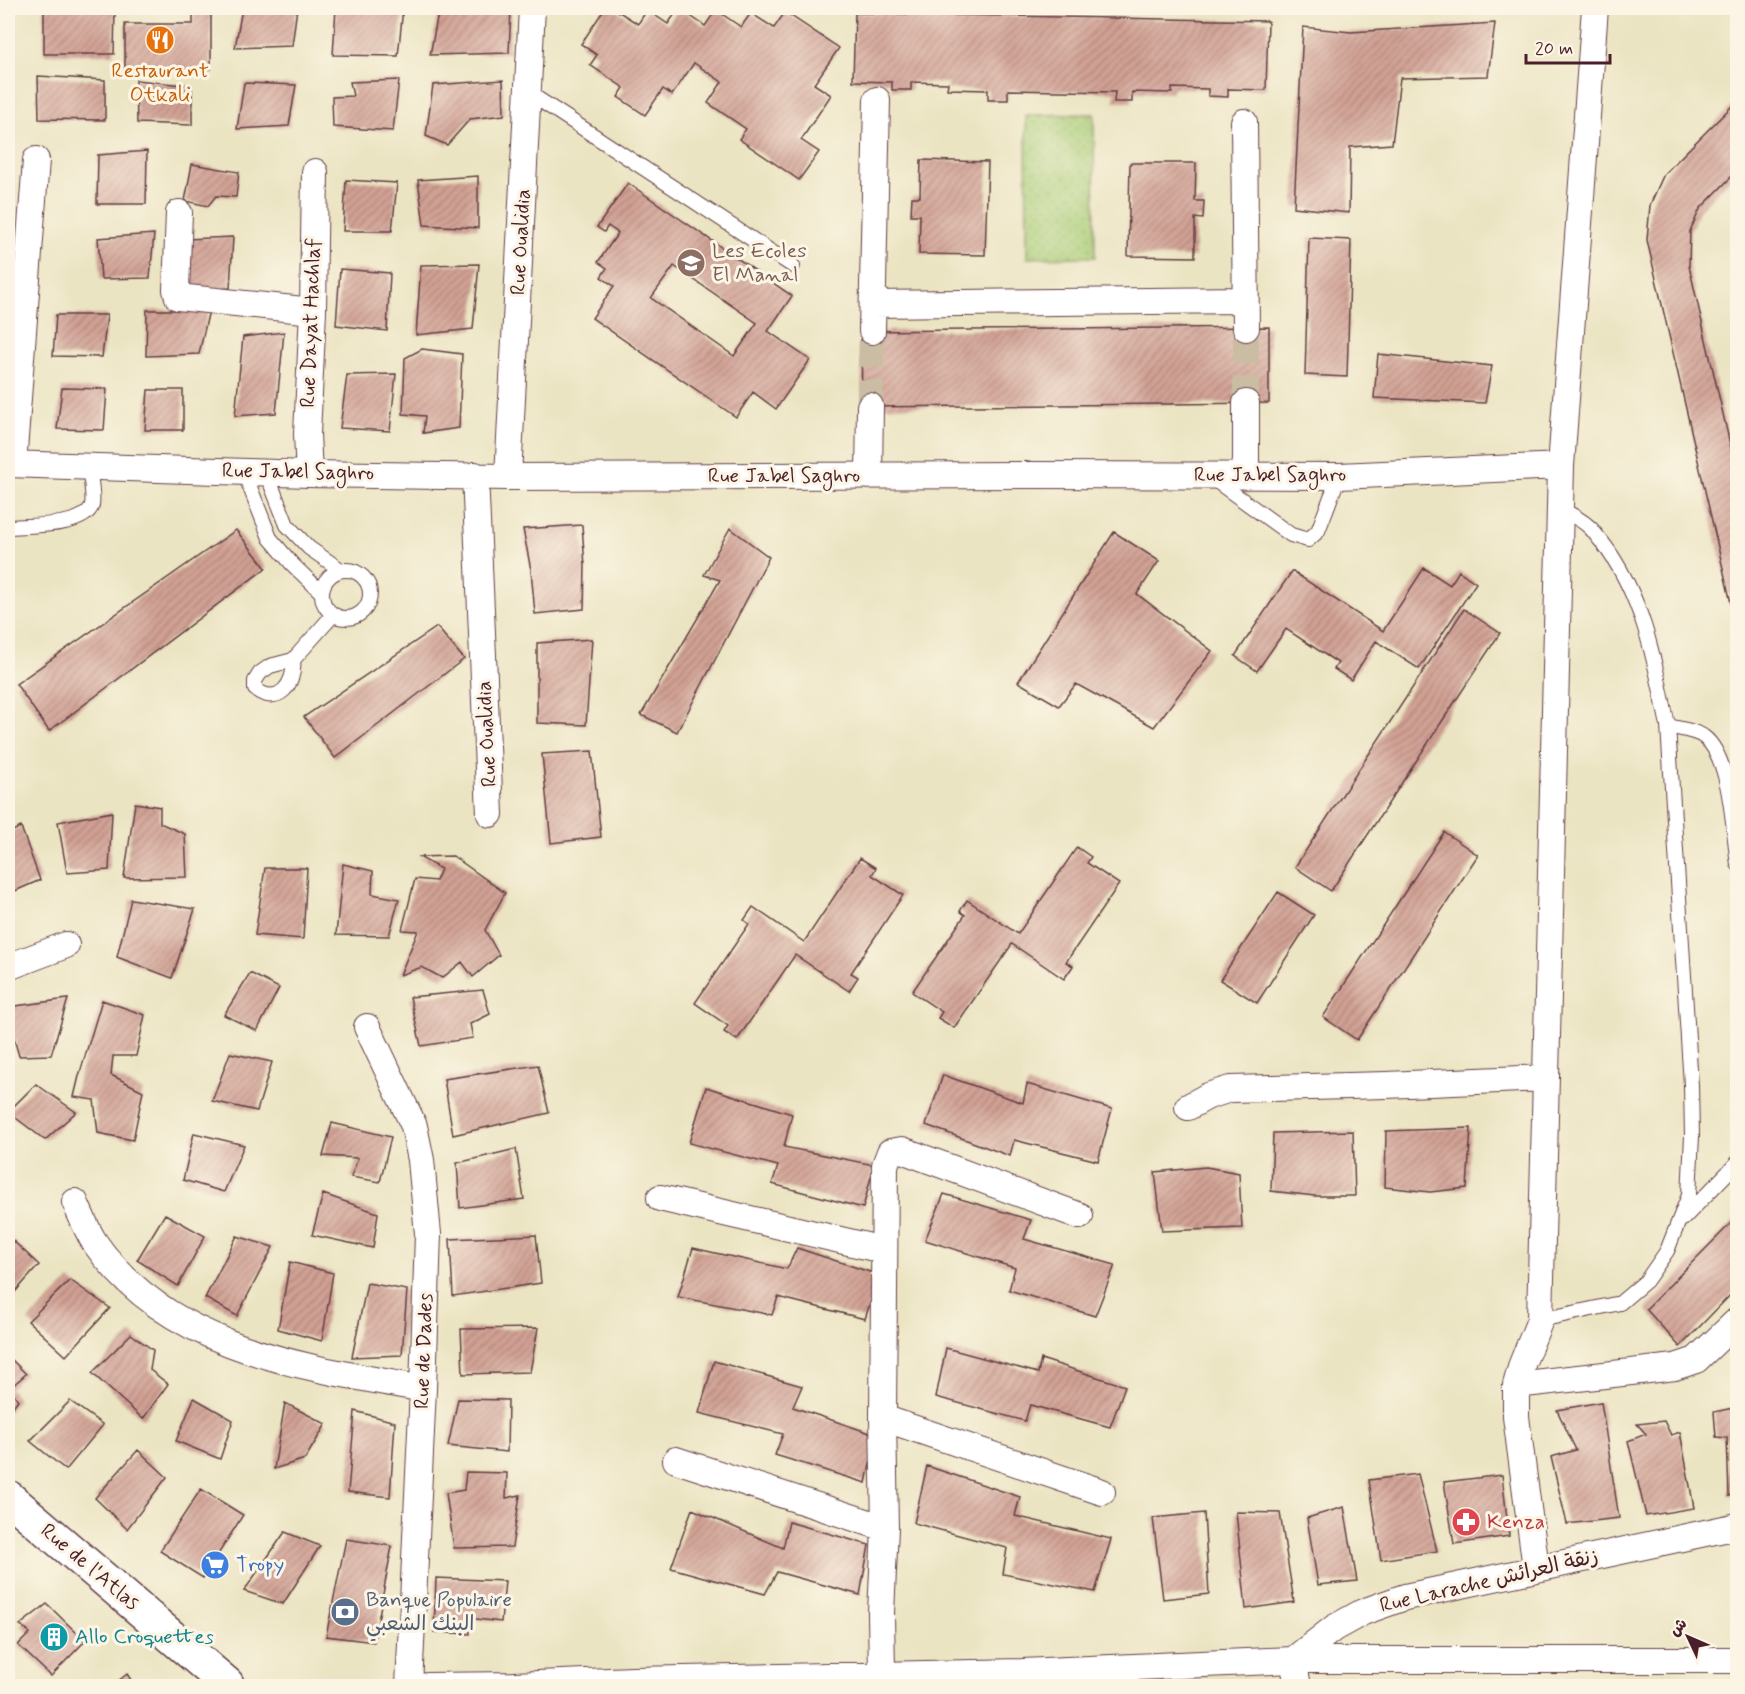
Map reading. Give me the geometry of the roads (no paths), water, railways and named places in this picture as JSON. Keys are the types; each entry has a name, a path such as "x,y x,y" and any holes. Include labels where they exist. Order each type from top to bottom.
{"street":[{"name":"Rue Oualidia","path":"508,477 532,8"},
{"path":"1536,1568 1516,1417 1516,1385 1540,1320 1559,508 1595,8"},
{"path":"872,331 877,100"},
{"path":"1244,122 1246,328"},
{"path":"10,464 17,288 36,160"},
{"name":"Rue Dayat Hachlaf","path":"309,474 307,434 313,311 315,172"},
{"path":"179,213 176,290 178,297 313,311"},
{"path":"873,304 1245,300"},
{"path":"1246,403 1246,476"},
{"path":"869,476 870,406"},
{"name":"Rue Jabel Saghro","path":"10,464 309,474 508,477 1339,476 1561,466"},
{"name":"Rue Oualidia","path":"475,475 490,814"},
{"path":"8,968 66,945"},
{"name":"Rue de Dades","path":"367,1027 414,1126 421,1160 428,1234 409,1686"},
{"path":"1188,1107 1208,1096 1230,1089 1545,1078"},
{"path":"882,1675 881,1612 885,1528 883,1250 885,1165 890,1152 902,1150 1080,1216"},
{"path":"660,1198 883,1250"},
{"path":"75,1202 94,1242 123,1277 164,1311 257,1354 302,1366 423,1389"},
{"path":"1516,1385 1675,1366 1696,1360 1737,1320"},
{"path":"883,1418 1101,1491"},
{"path":"676,1460 885,1528"},
{"name":"Rue de l'Atlas","path":"8,1497 236,1686"},
{"name":"Rue Larache زنقة العرائش","path":"1293,1660 1334,1628 1363,1612 1405,1598 1737,1526"},
{"path":"1293,1660 1298,1686"},
{"path":"427,1686 514,1686 882,1675 1025,1679 1293,1660 1737,1660"}],"lane":[{"path":"529,93 793,266"},
{"path":"8,527 73,521 86,514 92,504 89,466"},
{"path":"255,472 287,525 309,548 342,570"},
{"path":"255,472 270,538 322,594"},
{"path":"1208,476 1291,535 1308,540 1318,531 1339,476"},
{"path":"1540,1320 1620,1303 1646,1281 1667,1251 1689,1195 1692,1136 1668,726 1656,669 1641,615 1626,579 1609,552 1588,526 1559,508"},
{"path":"342,570 350,570 363,577 368,583 370,599 363,613 348,619 333,615 326,609 322,594 325,583 332,575 342,570"},
{"path":"293,660 333,615"},
{"path":"1668,726 1702,735 1716,750 1724,769 1737,864"},
{"path":"1679,1222 1737,1162"}],"tunnel":[{"path":"1246,328 1246,403"},
{"path":"870,406 872,331"}],"place":[{"name":"Restaurant Otkali","path":"160,40"},
{"name":"Les Ecoles El Manal","path":"691,263"},
{"name":"Kenza","path":"1466,1522"},
{"name":"Tropy","path":"215,1565"},
{"name":"Banque Populaire البنك الشعبي","path":"345,1612"},
{"name":"Allo Croquettes","path":"54,1637"}]}
